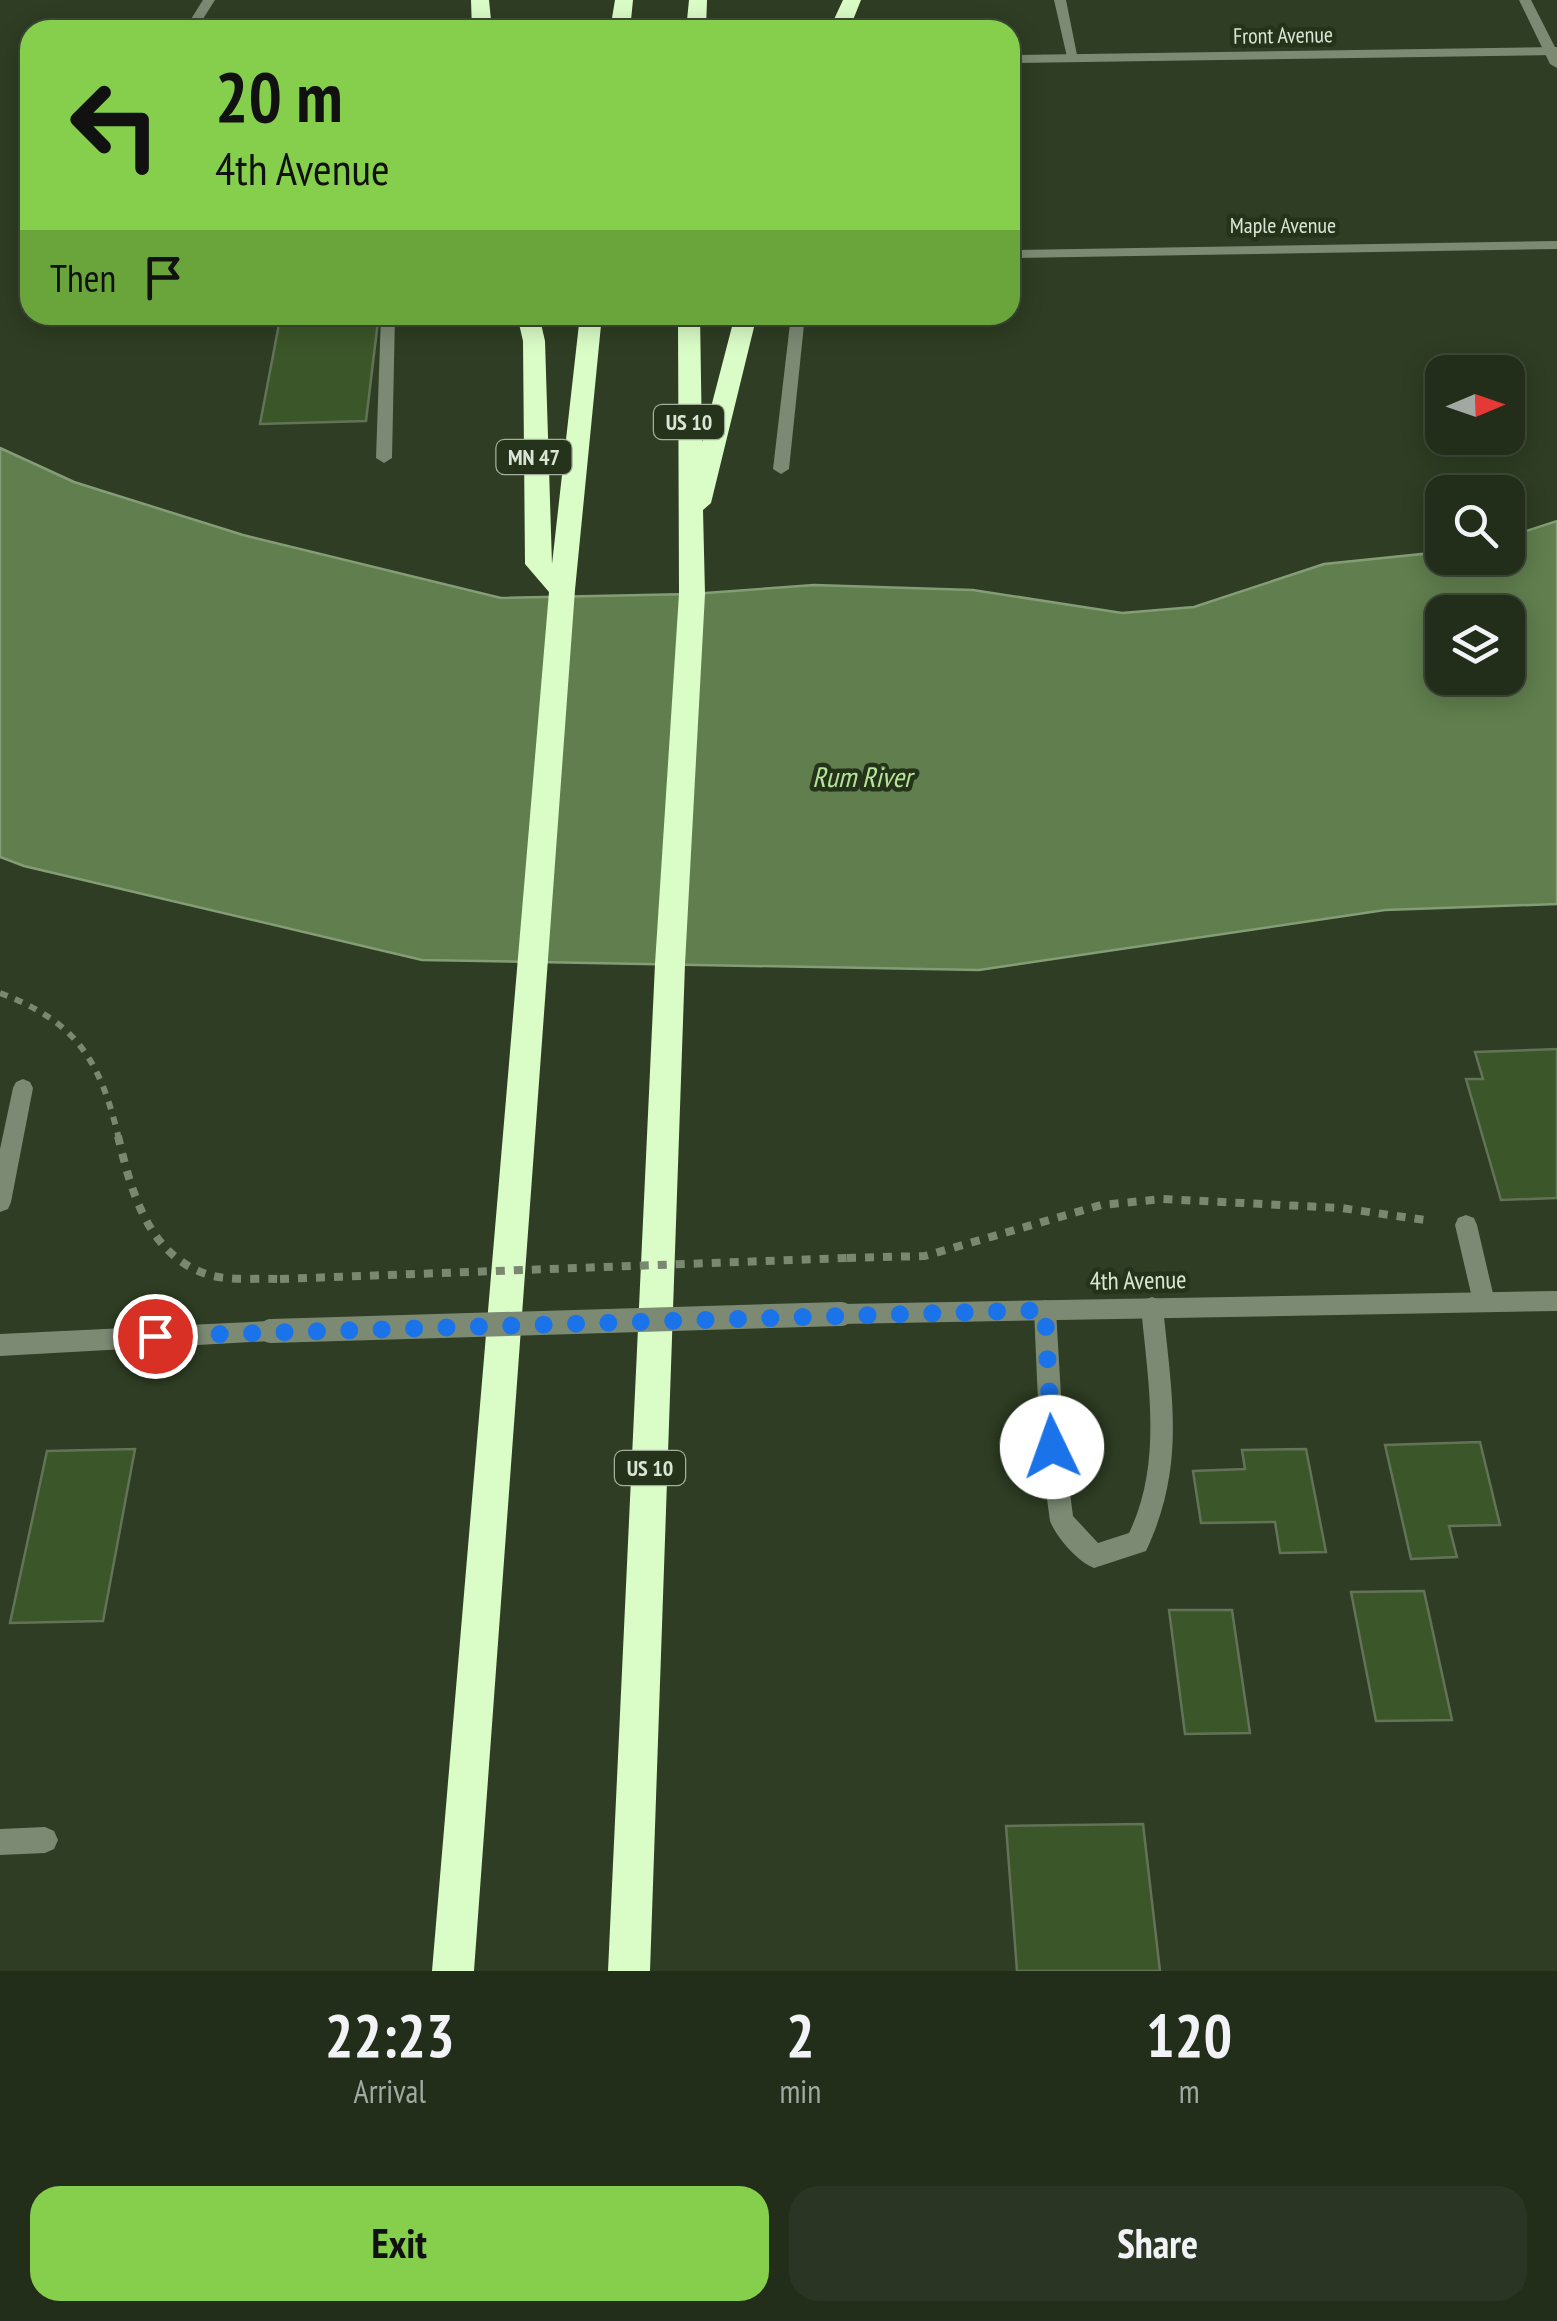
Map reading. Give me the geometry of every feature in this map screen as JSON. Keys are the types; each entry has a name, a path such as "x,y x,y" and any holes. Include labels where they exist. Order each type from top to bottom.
{"highway":[{"name":"MN 47","path":"530,325 534,342 538,564 562,590"},
{"path":"453,1971 533,1004 562,590 590,325"},
{"name":"US 10","path":"629,1971 670,964 692,594 689,325"},
{"path":"689,530 706,485 744,325"}],"street":[{"path":"1060,0 1074,58"},
{"path":"1525,0 1555,56"},
{"name":"Front Avenue","path":"1020,59 1555,56"},
{"name":"Maple Avenue","path":"1020,254 1557,245"},
{"path":"384,458 388,325"},
{"path":"782,469 797,325"},
{"path":"0,1202 23,1088"},
{"path":"1466,1225 1484,1302"},
{"name":"4th Avenue","path":"0,1344 272,1331 841,1314 1557,1301"},
{"path":"1045,1310 1052,1447 1062,1521 1094,1556 1138,1543 1153,1516 1161,1482 1152,1307"},
{"path":"0,1842 45,1840"}],"path":[{"path":"0,993 41,1009 74,1036 109,1094 117,1144 138,1211 171,1256 208,1275 280,1279 925,1256 1102,1205 1163,1199 1341,1208 1466,1225"}],"water":[{"name":"Rum River","path":"0,448 74,482 243,535 501,598 692,594 814,585 973,590 1122,613 1194,607 1324,564 1425,554 1425,575 1525,575 1525,531 1557,521 1557,904 1385,910 979,970 422,960 24,866 0,857"}],"building":[{"path":"279,325 378,325 366,421 260,424"},
{"path":"1557,1049 1557,1198 1501,1200 1466,1079 1483,1079 1475,1052"},
{"path":"1480,1442 1500,1525 1449,1526 1457,1557 1411,1559 1385,1445"},
{"path":"135,1449 103,1621 10,1623 47,1451"},
{"path":"1306,1449 1326,1552 1280,1553 1275,1522 1201,1523 1193,1471 1245,1469 1242,1450"},
{"path":"1424,1591 1452,1720 1376,1721 1351,1592"},
{"path":"1169,1610 1232,1610 1250,1733 1185,1734"},
{"path":"1143,1824 1160,1971 1017,1971 1006,1826"}],"route":[{"path":"155,1336 1045,1310 1052,1447"}]}
